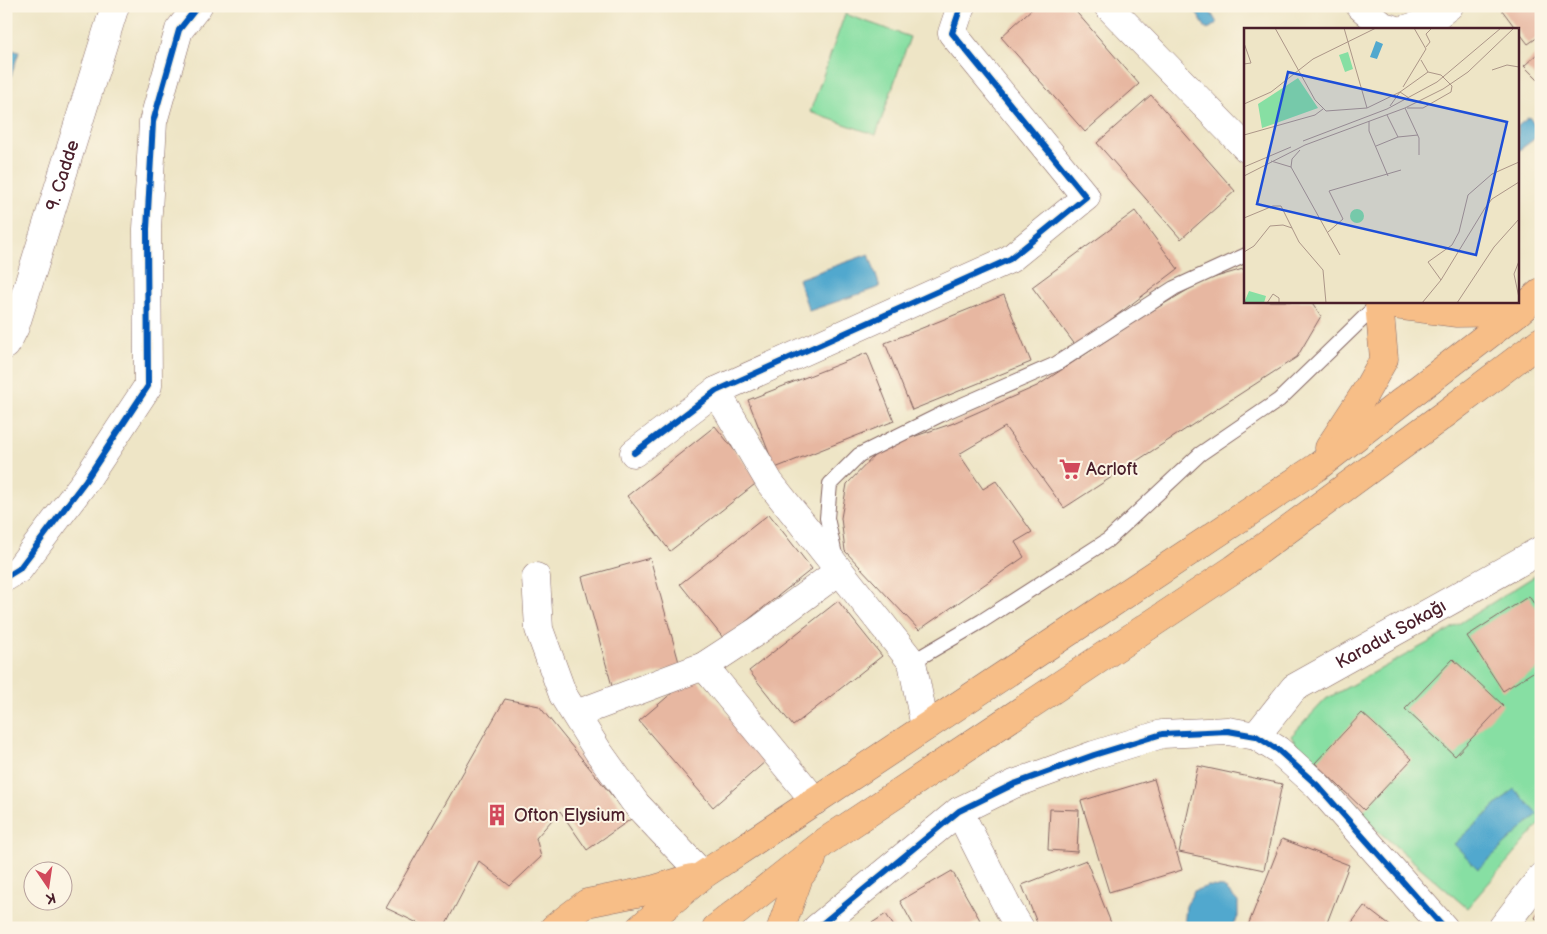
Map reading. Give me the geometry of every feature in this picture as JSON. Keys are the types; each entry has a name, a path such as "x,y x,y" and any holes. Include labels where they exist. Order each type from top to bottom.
{"highway":[{"path":"640,928 703,875 1317,467 1518,312 1541,292"},
{"path":"1317,467 1365,393 1384,359 1378,302 1457,313 1518,312"},
{"path":"716,928 826,841 1234,569 1541,341"},
{"path":"781,928 799,877 826,841"},
{"path":"554,928 587,902 652,890 703,875"}],"street":[{"name":"9. Cadde","path":"6,345 15,328 115,6"},
{"path":"6,577 19,569 86,480 148,386 147,229 152,122 179,30 198,6"},
{"path":"634,453 716,391 1010,259 1086,197 952,33 961,6"},
{"path":"1108,6 1244,146"},
{"path":"1360,6 1383,26 1390,28"},
{"path":"1410,28 1419,26 1449,6"},
{"path":"716,391 770,483 912,662 925,727"},
{"name":"Karadut Sokağı","path":"1256,736 1294,688 1541,550"},
{"path":"576,714 704,666 759,630 838,571"},
{"path":"536,577 539,629 563,695 598,751 636,804 703,875"},
{"path":"704,666 815,801"},
{"path":"817,928 959,811 1014,784 1094,755 1162,734 1228,731 1256,736 1278,750 1317,785 1444,928"},
{"path":"959,811 1020,928"},
{"path":"1502,928 1541,877"}],"lane":[{"path":"838,571 828,518 830,484 859,455 946,412 1056,364 1174,288 1244,256"},
{"path":"912,662 982,621 1108,540 1200,454 1279,400 1378,302"}],"green space":[{"path":"845,14 910,37 876,135 810,112"},
{"path":"1541,572 1541,823 1467,908 1318,779 1291,736 1326,699 1433,640"}],"water":[{"path":"1192,6 1207,6 1217,23 1207,30"},
{"path":"6,48 19,52 6,91"},
{"path":"1529,117 1541,134 1520,150 1520,124"},
{"path":"869,254 880,287 809,311 798,279"},
{"path":"1514,789 1538,814 1478,869 1454,844"},
{"path":"1208,886 1224,887 1238,902 1238,917 1232,928 1184,928 1186,906 1194,891"}],"building":[{"path":"1035,6 1071,6 1139,84 1085,132 1001,37"},
{"path":"1499,6 1541,6 1541,35 1528,44 1520,34 1520,28 1515,28"},
{"path":"1538,53 1541,56 1541,83 1524,66"},
{"path":"1151,95 1235,191 1181,239 1097,143"},
{"path":"1135,211 1178,269 1076,346 1032,287"},
{"path":"1244,269 1244,302 1312,302 1321,316 1297,357 1064,508 1005,427 959,454 983,489 996,481 1032,532 1015,542 1024,557 919,630 845,551 841,518 847,484 877,453 901,441 951,424 1037,386 1145,315 1203,281"},
{"path":"1004,295 1031,362 912,410 885,343"},
{"path":"867,353 894,421 775,468 748,400"},
{"path":"715,426 759,481 670,551 627,496"},
{"path":"769,514 812,569 724,639 680,584"},
{"path":"650,558 680,666 612,686 582,577"},
{"path":"1529,596 1541,615 1541,667 1503,691 1467,636"},
{"path":"838,601 882,656 793,726 749,671"},
{"path":"1453,659 1503,705 1455,756 1405,709"},
{"path":"693,675 766,761 713,807 639,721"},
{"name":"Ofton Elysium","path":"505,699 539,706 631,819 587,850 560,811 536,838 541,857 510,886 479,861 444,928 428,928 386,908"},
{"path":"1362,713 1412,759 1364,810 1315,763"},
{"path":"1198,766 1282,784 1264,870 1179,852"},
{"path":"1154,779 1182,870 1109,892 1081,801"},
{"path":"1050,809 1079,810 1077,852 1048,850"},
{"path":"1282,839 1349,865 1325,928 1247,928"},
{"path":"1086,860 1113,928 1039,928 1022,885"},
{"path":"952,871 980,920 967,928 915,928 900,901"},
{"path":"1364,906 1393,928 1348,928"},
{"path":"1541,909 1541,921 1535,918"},
{"path":"886,914 895,928 864,928"}],"cycle path":[{"path":"6,577 19,569 86,480 148,386 147,229 153,122 179,30 198,6"},
{"path":"634,453 716,391 1010,259 1086,197 952,33 961,6"},
{"path":"817,928 959,811 1014,784 1094,755 1162,734 1228,731 1256,736 1278,750 1317,785 1444,928"}],"place":[{"name":"Acrloft","path":"1070,469"},
{"name":"Ofton Elysium","path":"497,815"}]}
